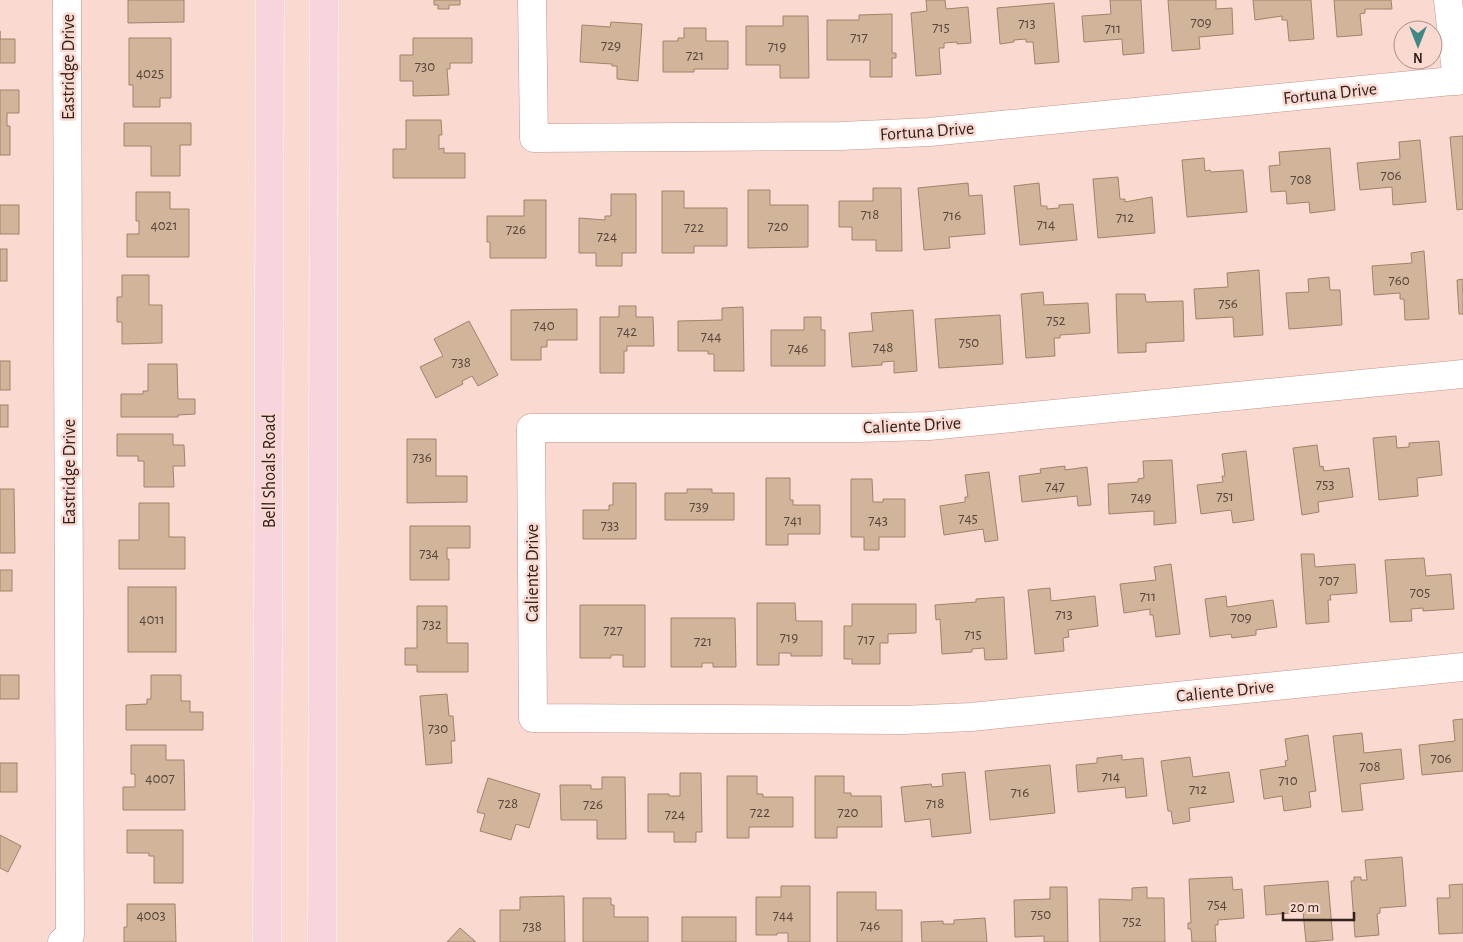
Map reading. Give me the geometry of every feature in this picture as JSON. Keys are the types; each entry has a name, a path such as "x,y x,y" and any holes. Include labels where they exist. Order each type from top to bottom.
{"main road":[{"name":"Bell Shoals Road","path":"268,942 270,0"},
{"path":"322,942 324,0"}],"street":[{"name":"Eastridge Drive","path":"62,942 70,935 68,0"},
{"name":"Fortuna Drive","path":"532,0 534,138 841,136 929,132 1460,80 1448,0"},
{"name":"Caliente Drive","path":"1463,374 929,426 860,428 531,428 532,718 903,720 971,716 1463,667"}],"building":[{"path":"128,0 184,0 184,22 128,23"},
{"path":"434,0 460,0 460,5 449,5 449,9 438,9 438,5 434,5"},
{"path":"926,0 945,0 946,9 968,7 971,43 944,43 944,48 939,48 941,74 916,76 911,13 927,11"},
{"path":"1110,0 1141,0 1144,53 1123,55 1122,39 1084,42 1082,16 1111,14"},
{"path":"1168,0 1216,0 1216,9 1232,8 1233,34 1199,37 1200,49 1172,51"},
{"path":"1253,0 1311,0 1314,39 1289,41 1287,20 1282,20 1282,16 1255,20"},
{"path":"1334,0 1391,0 1392,9 1365,9 1365,13 1360,14 1362,35 1337,37"},
{"path":"1054,3 1059,62 1035,64 1033,42 1026,42 1026,39 1000,44 997,8"},
{"path":"892,14 892,53 896,53 896,58 892,58 892,77 870,77 870,60 827,60 827,20 859,20 859,15"},
{"path":"783,16 808,16 809,78 780,78 780,65 746,65 746,26 783,26"},
{"path":"611,22 642,24 638,81 617,79 617,66 612,66 612,64 580,62 582,25 610,27"},
{"path":"684,28 706,28 706,41 728,41 728,69 694,69 694,72 663,72 663,41 678,41 678,38 684,38"},
{"path":"129,38 171,38 171,98 160,98 160,107 133,107 133,85 129,85"},
{"path":"413,38 472,38 472,63 450,63 450,69 447,69 449,95 413,96 413,81 400,81 400,55 413,55"},
{"path":"0,39 15,39 15,63 0,63"},
{"path":"0,90 19,90 19,113 7,113 7,126 10,126 10,155 0,155"},
{"path":"406,120 441,120 442,135 439,135 439,149 444,148 444,153 465,153 465,178 393,178 393,149 406,149"},
{"path":"124,123 191,123 191,145 180,145 180,176 151,176 151,146 124,146"},
{"path":"1463,136 1463,209 1457,210 1450,137"},
{"path":"1420,140 1426,202 1393,205 1392,187 1360,190 1357,163 1400,159 1399,142"},
{"path":"1330,148 1335,210 1310,213 1309,202 1287,204 1286,191 1271,192 1269,166 1280,165 1279,152"},
{"path":"1204,158 1205,171 1243,170 1247,212 1187,217 1182,160"},
{"path":"1118,177 1120,199 1125,199 1125,202 1152,197 1155,233 1098,238 1093,179"},
{"path":"968,183 969,196 982,195 985,234 949,237 950,248 924,250 918,188"},
{"path":"1039,183 1041,206 1047,206 1047,209 1059,208 1059,205 1073,204 1077,240 1020,245 1014,186"},
{"path":"873,188 901,188 902,251 876,251 876,240 852,240 852,227 839,227 839,201 873,201"},
{"path":"748,190 770,190 770,205 808,205 808,247 748,248"},
{"path":"662,191 684,191 684,208 727,208 727,246 694,246 694,253 662,253"},
{"path":"136,192 170,192 170,209 189,209 189,257 127,257 127,234 139,234 139,221 136,221"},
{"path":"611,194 636,194 636,253 622,253 622,266 596,266 596,253 579,253 579,218 605,220 605,216 611,216"},
{"path":"524,200 546,200 546,258 490,258 490,242 487,242 487,216 524,216"},
{"path":"0,205 19,205 19,234 0,234"},
{"path":"0,249 7,249 7,281 0,281"},
{"path":"1424,251 1429,319 1405,320 1404,299 1400,299 1400,293 1374,295 1372,266 1412,263 1411,253"},
{"path":"1259,270 1263,335 1234,337 1233,317 1196,319 1194,289 1228,287 1227,273"},
{"path":"122,275 149,275 149,305 162,305 162,343 122,344 122,322 117,322 117,297 122,297"},
{"path":"1329,277 1330,290 1340,290 1342,325 1289,329 1286,293 1309,292 1308,279"},
{"path":"1463,279 1463,314 1459,314 1457,280"},
{"path":"1043,292 1044,305 1088,303 1090,333 1060,335 1060,338 1054,338 1055,356 1026,358 1021,294"},
{"path":"1116,294 1145,294 1146,302 1183,301 1184,341 1146,343 1146,352 1118,353"},
{"path":"619,306 636,306 636,317 653,317 654,346 627,346 627,351 624,351 624,373 600,373 600,317 619,317"},
{"path":"743,307 744,371 714,371 714,354 708,354 708,351 678,351 678,321 722,320 722,308"},
{"path":"577,309 577,340 547,340 547,347 541,347 541,360 511,360 511,310"},
{"path":"913,310 917,371 894,373 894,361 882,362 882,365 852,367 849,333 873,331 871,313"},
{"path":"1000,315 1003,364 939,368 935,319"},
{"path":"804,317 821,317 821,330 825,330 825,366 771,366 771,330 804,330"},
{"path":"469,321 498,375 478,386 472,376 462,381 463,384 436,398 420,367 443,356 434,339"},
{"path":"0,361 10,361 10,390 0,390"},
{"path":"148,364 177,364 178,399 195,399 195,414 178,415 178,417 121,417 121,394 143,394 143,391 148,391"},
{"path":"0,405 8,405 8,427 0,427"},
{"path":"117,434 173,434 173,445 184,445 185,466 173,466 174,487 144,487 144,461 138,461 138,456 117,456"},
{"path":"1396,436 1397,448 1409,447 1409,443 1439,441 1442,475 1417,478 1418,496 1379,500 1373,438"},
{"path":"407,439 436,439 436,476 467,476 467,502 407,503"},
{"path":"1317,445 1320,467 1323,466 1324,471 1349,468 1353,497 1318,502 1319,512 1302,515 1293,448"},
{"path":"1246,451 1254,520 1233,523 1231,510 1201,514 1197,485 1223,482 1222,476 1225,476 1222,454"},
{"path":"1172,460 1176,523 1154,525 1154,511 1109,514 1108,484 1138,482 1138,479 1144,478 1143,461"},
{"path":"1065,466 1065,470 1087,467 1091,505 1078,506 1077,496 1022,502 1019,476 1041,473 1040,469"},
{"path":"989,472 998,540 985,542 983,529 944,535 940,506 965,502 965,497 968,497 965,475"},
{"path":"766,478 790,478 790,500 793,500 793,505 820,505 820,534 788,534 788,545 766,545"},
{"path":"851,479 872,479 873,502 883,502 883,499 905,499 905,537 879,537 879,550 864,550 864,537 851,537"},
{"path":"613,483 636,483 636,539 583,539 583,510 609,510 609,505 613,505"},
{"path":"0,489 14,489 15,553 0,553"},
{"path":"687,489 712,489 712,493 734,493 734,520 665,520 665,493 687,493"},
{"path":"139,503 169,503 169,537 185,537 185,569 119,569 119,540 139,540"},
{"path":"410,526 470,526 470,548 447,548 449,580 410,580"},
{"path":"1301,554 1314,554 1315,567 1355,564 1357,593 1330,595 1331,600 1328,600 1329,622 1306,624"},
{"path":"1424,558 1426,576 1451,574 1454,609 1423,611 1423,608 1411,609 1412,621 1390,622 1385,560"},
{"path":"1171,564 1180,634 1156,637 1153,615 1150,615 1150,609 1124,613 1120,584 1156,580 1154,567"},
{"path":"0,570 12,570 12,591 0,591"},
{"path":"128,587 176,587 176,652 128,652"},
{"path":"1050,588 1051,601 1095,596 1098,626 1068,630 1069,637 1063,638 1064,651 1035,654 1028,590"},
{"path":"1226,596 1227,607 1273,600 1277,627 1256,630 1256,635 1232,638 1231,634 1210,637 1205,599"},
{"path":"1004,597 1007,659 985,660 984,648 972,649 972,652 942,654 940,619 936,620 935,605 976,602 976,599"},
{"path":"757,603 795,603 796,621 822,621 822,656 791,656 791,653 779,653 779,665 757,665"},
{"path":"852,604 916,604 916,633 888,634 888,643 880,643 880,664 852,664 852,659 844,659 844,626 852,626"},
{"path":"580,605 645,605 645,667 623,667 623,655 611,655 611,658 580,658"},
{"path":"417,606 447,606 447,643 468,643 468,672 417,672 417,665 405,665 405,648 417,648"},
{"path":"671,618 735,618 736,667 713,667 713,663 702,663 702,667 671,667"},
{"path":"0,675 19,675 19,699 0,699"},
{"path":"151,675 181,675 181,701 190,701 190,712 203,712 203,730 126,730 126,705 147,704 147,699 151,699"},
{"path":"447,694 449,716 453,716 455,741 451,741 452,763 426,765 420,696"},
{"path":"1463,719 1463,771 1422,775 1419,745 1455,741 1453,720"},
{"path":"1362,733 1364,753 1401,749 1404,779 1360,784 1363,810 1342,812 1333,736"},
{"path":"1308,735 1316,791 1309,792 1311,807 1284,811 1282,796 1264,799 1260,770 1286,766 1285,761 1288,760 1285,739"},
{"path":"131,745 166,745 166,760 184,760 185,810 123,810 123,787 135,787 135,774 131,774"},
{"path":"1122,755 1122,760 1143,758 1147,796 1126,798 1125,787 1078,792 1076,765 1097,763 1097,758"},
{"path":"1190,757 1193,777 1229,772 1234,802 1189,808 1190,821 1173,824 1171,811 1168,811 1161,761"},
{"path":"0,763 17,763 17,792 0,792"},
{"path":"1050,765 1055,813 990,820 985,771"},
{"path":"965,772 971,833 932,837 930,819 905,822 901,787 931,784 932,787 943,786 942,774"},
{"path":"680,773 701,773 702,832 696,832 696,842 674,842 674,832 648,832 648,794 680,796"},
{"path":"727,776 757,776 757,794 763,794 763,797 793,797 793,827 749,827 749,838 727,838"},
{"path":"815,776 844,776 844,793 851,793 851,796 881,796 882,827 837,827 837,838 815,838"},
{"path":"602,777 625,777 626,839 597,839 597,820 561,820 560,785 591,785 591,789 602,789"},
{"path":"488,778 540,794 529,828 516,824 511,840 480,831 485,814 477,812"},
{"path":"127,830 183,830 183,883 154,883 154,856 149,856 149,853 127,853"},
{"path":"0,835 21,846 8,872 0,868"},
{"path":"1402,857 1406,906 1380,908 1380,913 1377,914 1379,935 1355,937 1351,881 1354,881 1354,877 1361,877 1361,880 1367,880 1365,860"},
{"path":"1232,877 1233,890 1242,889 1244,918 1218,920 1218,925 1215,925 1216,942 1192,942 1191,929 1188,929 1188,923 1191,923 1189,879"},
{"path":"1328,881 1333,940 1306,942 1303,912 1266,915 1264,886"},
{"path":"1463,884 1463,933 1439,934 1437,898 1450,898 1449,885"},
{"path":"781,886 810,886 810,942 788,942 788,933 756,935 756,897 781,897"},
{"path":"1050,887 1067,887 1068,942 1044,942 1044,936 1015,937 1014,900 1050,899"},
{"path":"1147,887 1147,898 1164,898 1165,942 1100,942 1099,899 1132,900 1132,888"},
{"path":"837,892 876,892 876,910 902,910 902,942 837,942"},
{"path":"564,896 565,942 500,942 500,910 520,910 520,897"},
{"path":"583,898 611,898 611,905 614,905 614,917 648,917 648,942 583,942"},
{"path":"127,904 175,904 176,942 124,942 124,927 127,927"},
{"path":"682,917 736,917 736,942 682,942"},
{"path":"985,918 987,942 922,942 921,922 943,921 943,924 954,924 954,920"},
{"path":"460,928 476,942 447,942"}]}
